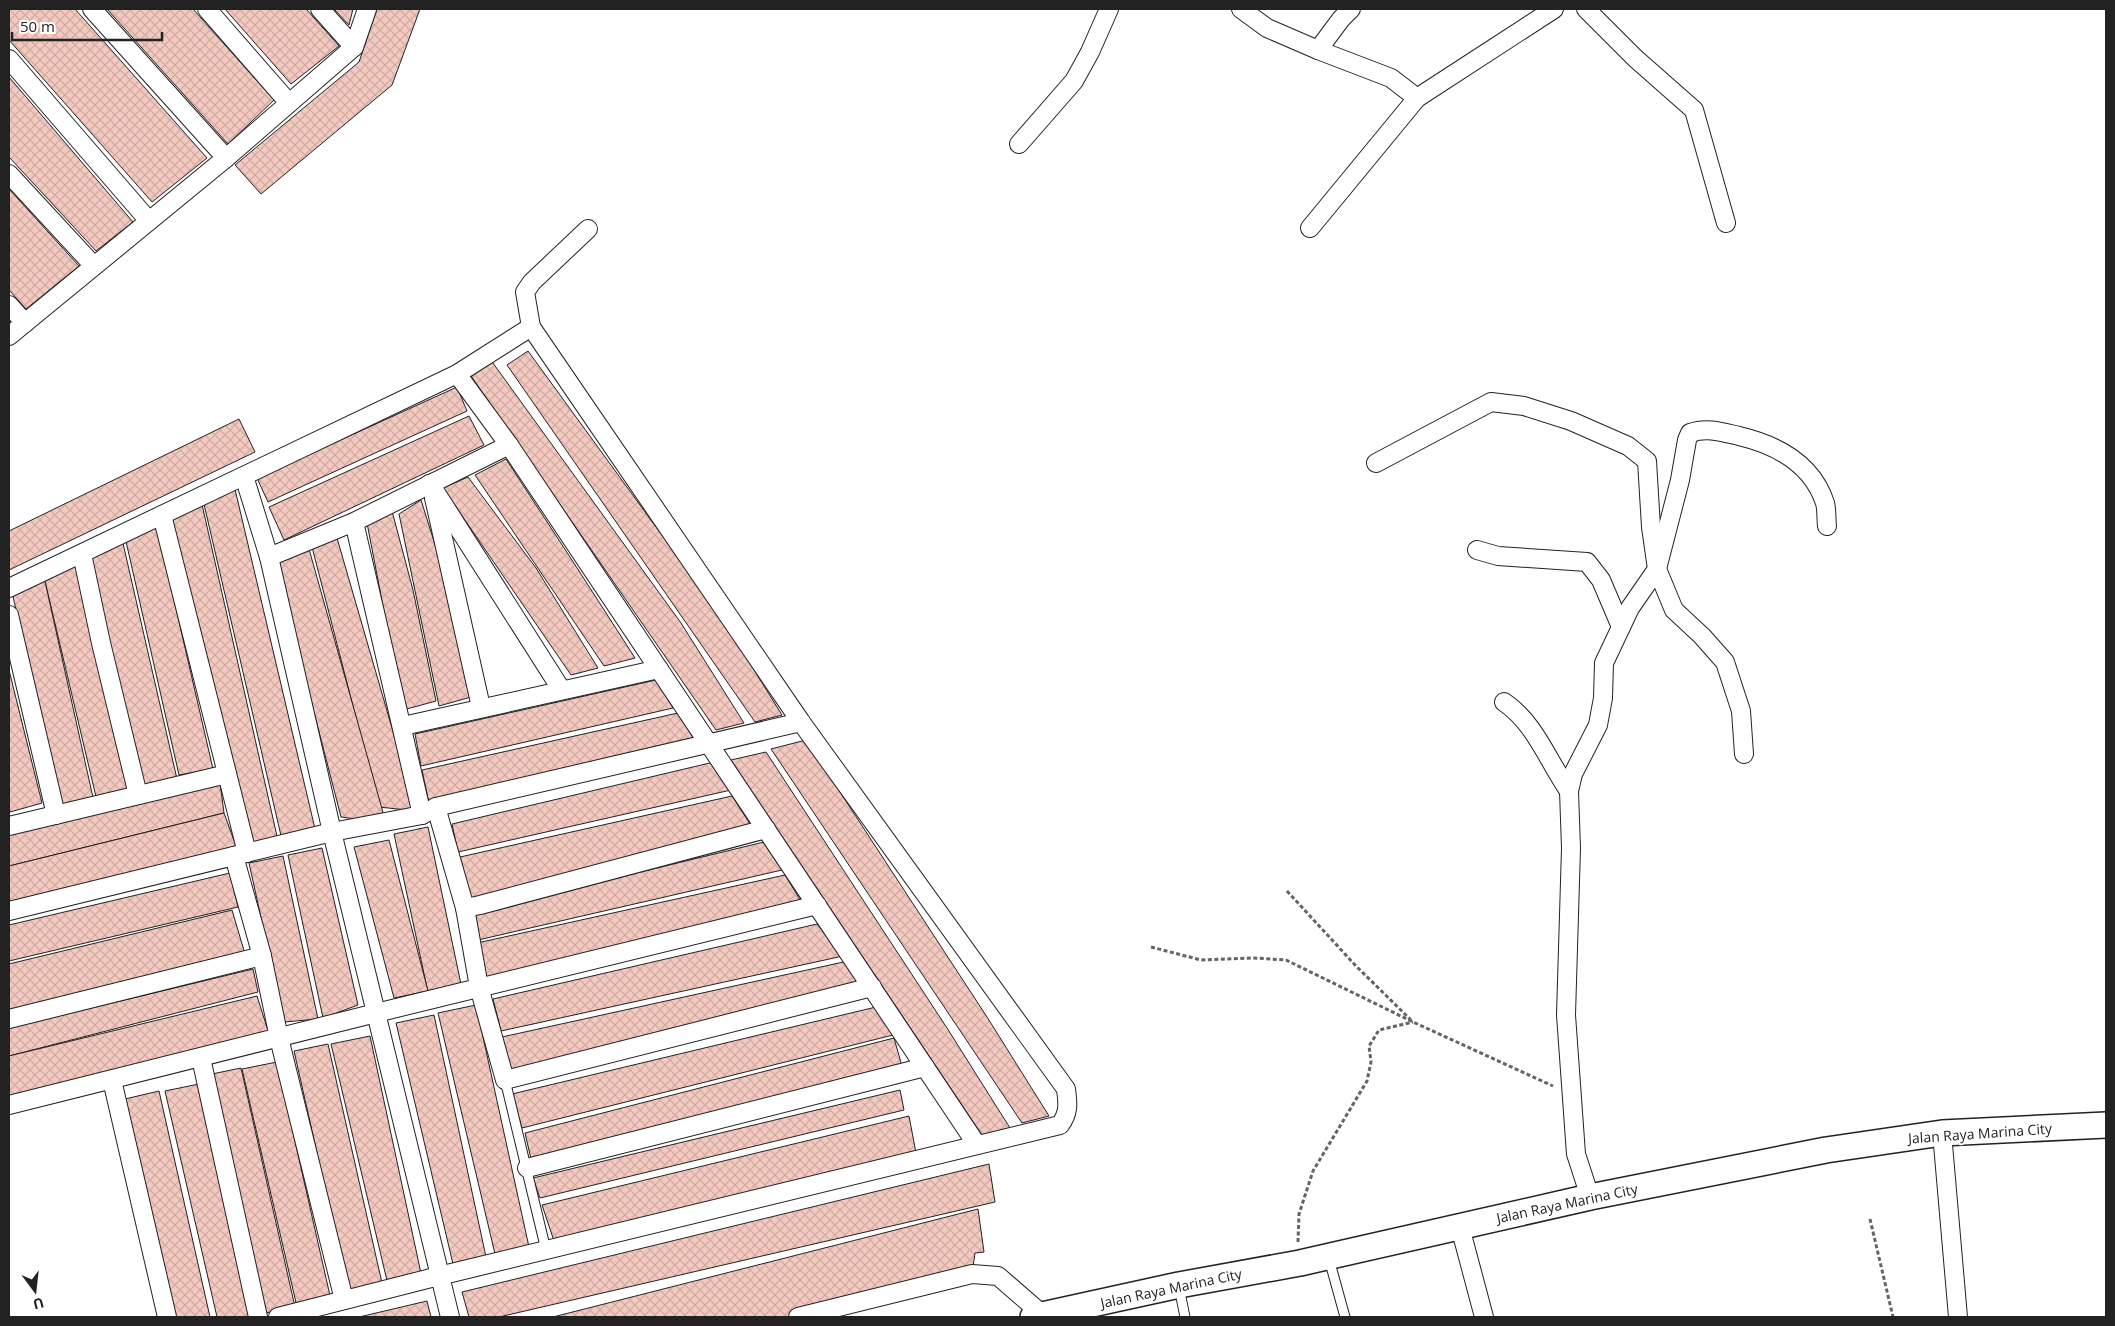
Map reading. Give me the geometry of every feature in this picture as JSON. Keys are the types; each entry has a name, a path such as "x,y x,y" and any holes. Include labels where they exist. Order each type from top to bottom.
{"main road":[{"name":"Jalan Raya Marina City","path":"1038,1316 1179,1285 1300,1263 1590,1198 1826,1150 1942,1133 2106,1125"}],"street":[{"path":"92,9 226,158"},
{"path":"207,9 290,102"},
{"path":"320,9 354,47"},
{"path":"9,336 226,158 354,47 367,9"},
{"path":"1019,144 1074,81 1090,52 1109,9"},
{"path":"1241,9 1267,28 1391,78 1418,98"},
{"path":"1318,50 1341,19 1351,9"},
{"path":"1310,228 1418,98 1554,9"},
{"path":"1586,9 1635,58 1694,110 1726,223"},
{"path":"9,59 149,221"},
{"path":"9,174 94,266"},
{"path":"278,1317 1060,1125 1065,1119 1068,1108 1066,1089 801,722 531,327 525,292 532,282 588,229"},
{"path":"9,305 25,323"},
{"path":"9,588 457,374 531,327"},
{"path":"457,374 509,445 977,1145"},
{"path":"1376,464 1491,402 1524,406 1571,421 1628,446 1647,461 1651,527 1657,569 1674,610 1702,636 1725,662 1740,711 1744,754"},
{"path":"1590,1198 1576,1154 1570,1094 1566,1015 1570,848 1569,791 1573,774 1598,725 1603,698 1604,663 1630,608 1657,569 1690,433 1702,429 1761,441 1786,453 1812,477 1826,504 1827,526"},
{"path":"269,557 354,522 509,445"},
{"path":"244,476 269,557 332,832 450,1317"},
{"path":"430,484 561,689"},
{"path":"430,484 481,707"},
{"path":"162,515 227,774 240,855 279,1038 344,1300"},
{"path":"354,522 403,726 429,811 465,908 479,987 505,1080 872,987"},
{"path":"1478,550 1498,556 1586,562 1601,580 1621,627"},
{"path":"82,554 101,643 138,795"},
{"path":"9,615 56,815"},
{"path":"403,726 561,689 658,669"},
{"path":"1504,702 1529,724 1554,769 1569,791"},
{"path":"9,911 332,832 429,811 801,722"},
{"path":"9,826 227,774"},
{"path":"465,908 766,829"},
{"path":"9,1105 479,987 817,905"},
{"path":"9,1018 262,956"},
{"path":"201,1058 258,1317"},
{"path":"528,1168 926,1067"},
{"path":"112,1080 167,1317"},
{"path":"1942,1133 1958,1317"},
{"path":"1460,1226 1484,1317"},
{"path":"798,1317 972,1274 998,1276 1038,1316"}],"lane":[{"path":"505,1080 528,1168 546,1250"},
{"path":"1329,1256 1345,1317"},
{"path":"1179,1285 1185,1317"}],"path":[{"path":"1287,891 1356,966 1414,1022"},
{"path":"1151,947 1201,960 1254,958 1286,960 1570,1094"},
{"path":"1300,1263 1299,1214 1313,1171 1367,1080 1370,1046 1379,1030 1414,1022"},
{"path":"1870,1219 1893,1317"}],"building":[{"path":"9,9 75,9 207,158 152,202 9,40"},
{"path":"107,9 193,9 274,100 228,144"},
{"path":"225,9 306,9 339,46 291,84"},
{"path":"334,9 353,9 349,25"},
{"path":"377,9 420,9 392,85 261,194 235,165 359,62"},
{"path":"9,77 133,222 96,251 9,157"},
{"path":"9,189 79,266 26,309 9,290"},
{"path":"528,351 720,615 782,715 755,722 507,365"},
{"path":"490,359 681,623 744,723 716,730 469,373"},
{"path":"457,387 467,411 268,502 257,478"},
{"path":"469,416 484,445 284,540 269,507"},
{"path":"239,419 255,452 9,570 9,531"},
{"path":"506,459 635,658 604,666 475,475"},
{"path":"468,477 536,568 598,668 571,675 443,488"},
{"path":"234,485 316,833 282,840 203,500"},
{"path":"201,500 279,845 249,848 170,515"},
{"path":"421,500 448,586 471,697 439,706 399,514"},
{"path":"392,511 413,590 436,701 403,710 367,523"},
{"path":"156,522 213,769 179,775 125,537"},
{"path":"337,538 416,811 379,807 312,547"},
{"path":"122,539 177,779 143,786 88,557"},
{"path":"309,549 386,823 341,817 274,557"},
{"path":"75,563 130,792 97,801 44,577"},
{"path":"44,577 94,802 61,811 12,592"},
{"path":"9,670 42,803 10,812 9,808"},
{"path":"656,680 673,708 421,766 415,734"},
{"path":"678,713 695,741 429,803 422,770"},
{"path":"806,740 987,1017 1049,1116 1022,1123 771,749"},
{"path":"766,752 947,1028 1010,1128 982,1135 731,760"},
{"path":"714,762 731,790 458,852 452,824"},
{"path":"220,783 224,813 9,866 9,833"},
{"path":"732,796 754,830 471,899 460,857"},
{"path":"224,813 237,849 9,905 9,866"},
{"path":"428,827 462,989 429,997 394,834"},
{"path":"389,840 428,991 394,998 354,847"},
{"path":"764,842 782,870 478,940 471,913"},
{"path":"322,848 358,1005 323,1018 288,855"},
{"path":"283,856 318,1019 284,1022 249,863"},
{"path":"230,873 238,907 9,961 9,925"},
{"path":"785,875 802,903 485,979 477,943"},
{"path":"232,910 245,954 9,1013 9,964"},
{"path":"817,924 843,956 501,1031 493,999"},
{"path":"848,961 865,989 509,1074 502,1037"},
{"path":"253,969 258,992 9,1056 9,1028"},
{"path":"257,996 271,1040 9,1105 9,1056"},
{"path":"476,1005 529,1247 495,1254 438,1013"},
{"path":"876,1007 889,1023 893,1035 522,1128 512,1094"},
{"path":"434,1015 486,1257 453,1264 396,1023"},
{"path":"370,1036 422,1278 388,1285 331,1044"},
{"path":"894,1038 902,1066 531,1159 525,1133"},
{"path":"328,1044 382,1283 348,1290 294,1051"},
{"path":"277,1062 331,1300 297,1307 242,1069"},
{"path":"241,1068 295,1307 261,1314 207,1075"},
{"path":"199,1084 252,1317 217,1317 165,1091"},
{"path":"900,1090 904,1110 540,1198 533,1178"},
{"path":"159,1091 210,1317 175,1317 125,1099"},
{"path":"909,1116 916,1153 554,1241 542,1205"},
{"path":"989,1164 995,1202 499,1317 469,1317 462,1292"},
{"path":"978,1209 984,1252 975,1253 972,1274 798,1317 553,1317"},
{"path":"427,1301 431,1317 359,1317"}]}
